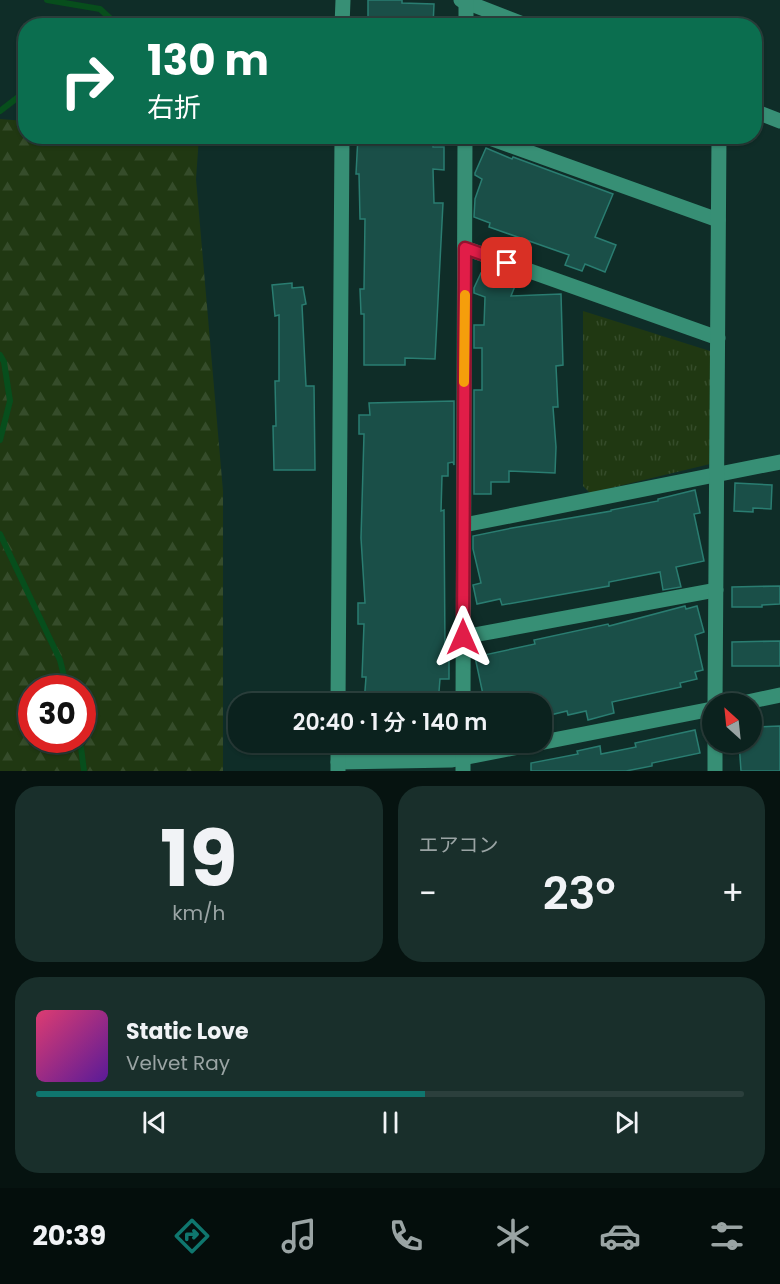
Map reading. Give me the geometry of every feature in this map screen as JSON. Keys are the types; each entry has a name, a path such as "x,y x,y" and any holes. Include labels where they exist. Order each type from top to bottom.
{"street":[{"path":"342,18 343,0"},
{"path":"465,18 464,1 508,18"},
{"path":"762,114 780,121"},
{"path":"338,693 342,144"},
{"path":"463,693 465,144"},
{"path":"506,144 718,220"},
{"path":"716,693 719,144"},
{"path":"465,248 718,338"},
{"path":"464,525 780,462"},
{"path":"463,637 716,590"},
{"path":"762,699 780,695"},
{"path":"338,767 426,762 463,765 702,710"},
{"path":"716,753 716,771"}],"green space":[{"path":"0,119 18,120 18,144 198,144 196,179 223,491 223,771 0,771"},
{"path":"583,311 710,351 710,464 590,493 583,486"}],"building":[{"path":"368,0 402,0 402,3 434,4 433,18 368,18"},
{"path":"358,144 433,144 433,147 444,147 444,170 433,169 434,203 443,203 435,359 405,358 405,365 364,365 364,314 361,314 360,289 364,289 365,219 360,219 359,174 356,174"},
{"path":"486,148 613,194 595,237 616,245 605,272 585,264 582,271 565,265 569,255 489,227 490,223 474,217 475,199 482,179 475,173"},
{"path":"490,269 517,281 511,296 561,294 563,365 556,366 558,407 553,407 555,473 509,471 509,482 491,482 491,494 474,494 474,390 482,390 482,348 474,348 474,325 484,325 485,297 474,293 474,288 481,273 488,275"},
{"path":"292,283 292,288 303,287 306,304 302,305 306,386 314,386 315,470 274,470 273,426 276,426 275,381 279,381 279,315 275,316 272,285"},
{"path":"454,401 454,465 453,462 448,463 448,476 442,476 441,511 444,510 445,649 449,649 449,679 440,679 439,693 365,693 366,677 362,677 364,624 358,624 358,603 365,603 361,538 364,434 359,434 359,415 370,415 369,403"},
{"path":"735,483 772,485 771,509 753,508 753,512 734,511"},
{"path":"695,490 700,513 694,514 704,561 676,567 681,587 663,590 660,572 609,582 609,586 502,605 500,599 477,604 473,585 481,583 473,549 473,536 611,511"},
{"path":"780,586 780,604 762,605 762,607 732,607 732,587"},
{"path":"685,606 686,609 697,606 704,632 695,635 703,670 695,672 697,679 680,683 681,687 612,702 614,713 588,720 586,711 568,715 567,711 552,715 552,693 483,693 475,657 535,644 534,640 608,624 609,626"},
{"path":"780,641 780,666 732,666 732,642"},
{"path":"780,726 780,771 741,771 740,753 762,753 762,727"},
{"path":"695,730 700,753 652,763 652,766 626,771 531,771 531,763 578,754 577,751 600,746 601,754 636,747 635,743"}],"waterway":[{"path":"47,0 100,9 110,18"},
{"path":"0,111 18,97"},
{"path":"0,355 4,362 10,401 0,440"},
{"path":"0,534 60,660 64,675"},
{"path":"82,753 84,771"}],"slow traffic":[{"path":"464,382 465,295"}],"route":[{"path":"463,637 465,248 507,263"}]}
